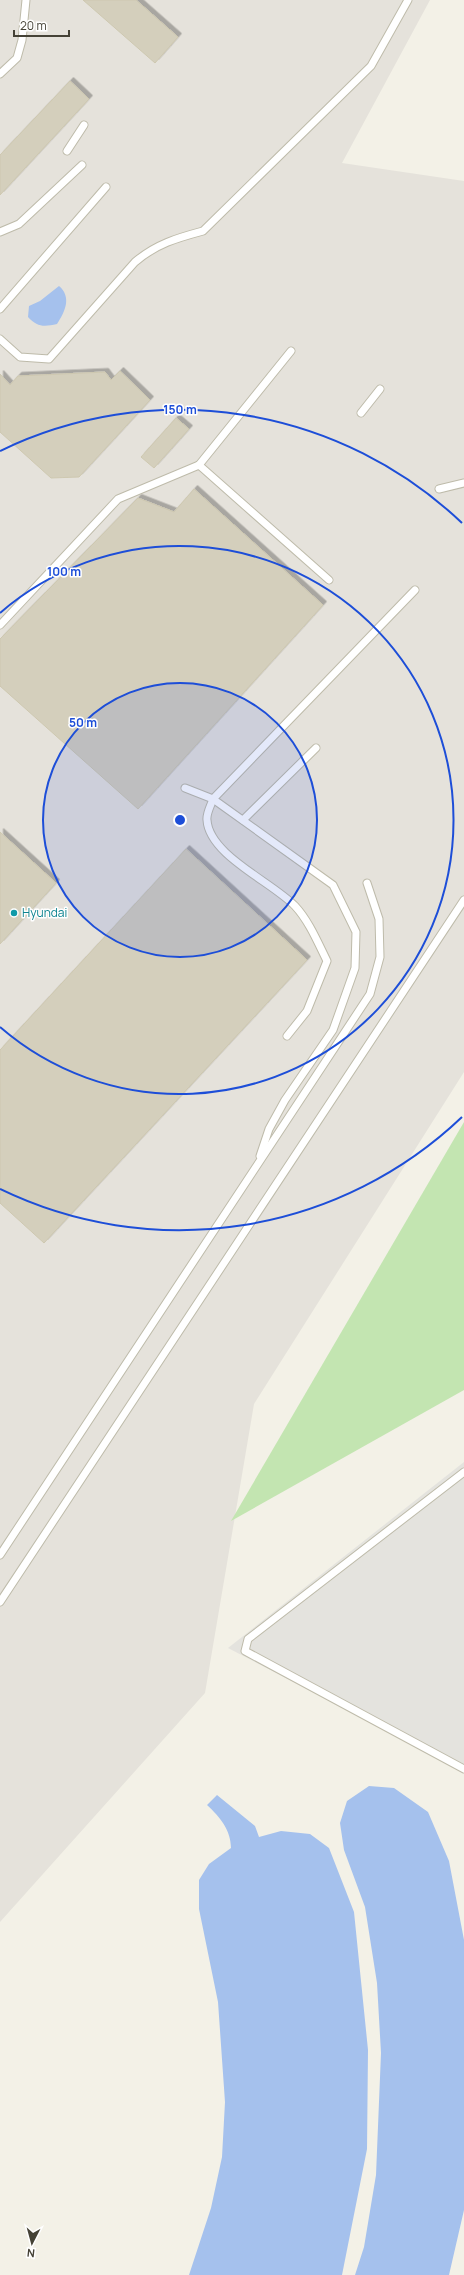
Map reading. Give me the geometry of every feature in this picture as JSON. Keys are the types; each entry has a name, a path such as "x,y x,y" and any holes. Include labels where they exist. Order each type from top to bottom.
{"lane":[{"path":"0,74 17,58 22,40 26,0"},
{"path":"0,339 20,357 49,359 135,262 148,250 168,240 203,231 371,66 408,0"},
{"path":"67,151 84,125"},
{"path":"0,232 19,224 82,165"},
{"path":"0,309 106,187"},
{"path":"0,624 118,499 199,465 291,351"},
{"path":"361,413 380,389"},
{"path":"199,465 329,580"},
{"path":"439,489 464,483"},
{"path":"287,1036 307,1011 327,962 314,934 295,906 229,854 212,837 207,819 213,799 414,590"},
{"path":"244,820 316,748"},
{"path":"185,788 213,799 333,885 356,932 355,968 333,1030 285,1100 269,1129 257,1166"},
{"path":"0,1555 370,994 380,957 379,919 367,883"},
{"path":"0,1602 464,900"},
{"path":"464,1472 248,1638 245,1651 464,1769"}],"shaded area":[{"path":"0,0 430,0 342,163 464,181 464,1072 254,1404 205,1693 0,1922"},
{"path":"464,1462 464,1770 228,1648"}],"green space":[{"path":"464,1122 464,1390 231,1521"}],"water":[{"path":"59,286 65,295 66,305 63,315 57,324 44,326 34,323 28,317 29,306 40,301"},
{"path":"369,1786 394,1788 428,1812 449,1861 464,1940 464,2210 449,2275 355,2275 364,2247 376,2175 381,2053 377,1983 365,1907 344,1850 340,1823 347,1801"},
{"path":"217,1795 255,1826 259,1837 281,1831 310,1834 329,1848 354,1912 368,2050 367,2149 342,2275 189,2275 211,2208 222,2157 225,2102 218,2002 199,1909 199,1880 209,1864 231,1848 231,1841 224,1824 207,1805"}],"building":[{"path":"83,0 136,0 178,37 155,63"},
{"path":"70,81 89,99 0,195 0,155"},
{"path":"120,371 150,400 79,477 51,478 0,432 0,374 10,385 18,376 105,372 111,380"},
{"path":"176,418 189,429 154,468 141,457"},
{"path":"194,489 323,605 138,809 0,686 0,639 138,498 174,512"},
{"name":"Hyundai","path":"0,832 56,883 0,944"},
{"path":"186,849 307,960 44,1243 0,1203 0,1050"}],"place":[{"name":"Hyundai","path":"14,913"}]}
